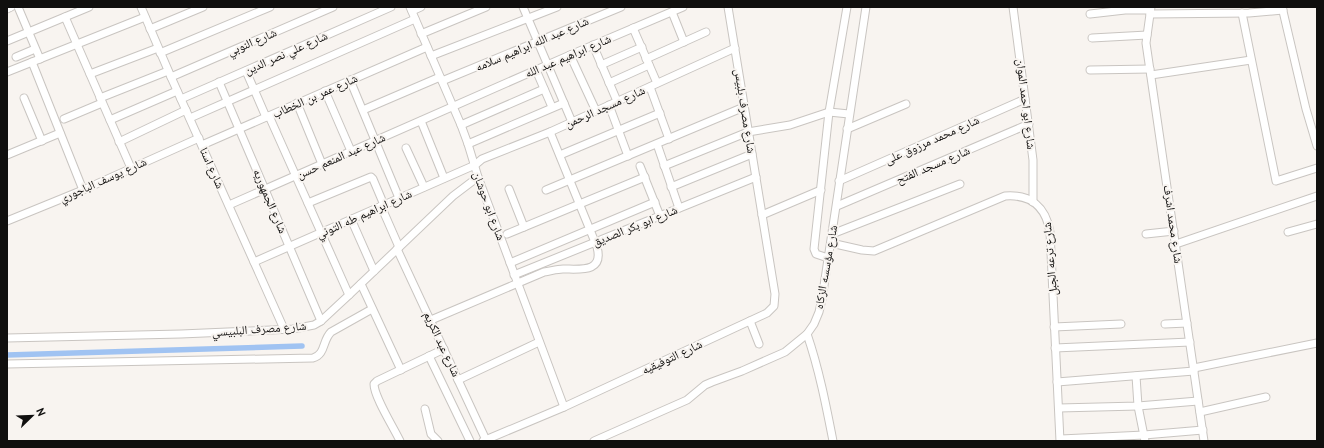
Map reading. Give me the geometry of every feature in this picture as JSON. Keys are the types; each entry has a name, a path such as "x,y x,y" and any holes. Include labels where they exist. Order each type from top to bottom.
{"street":[{"path":"7,9 11,7"},
{"path":"18,7 40,59"},
{"path":"7,40 89,7"},
{"name":"شارع اسنا","path":"141,7 169,74 284,329"},
{"path":"150,29 203,7"},
{"path":"90,74 159,51 270,7"},
{"name":"شارع النوبي","path":"64,119 101,101 333,7"},
{"name":"شارع علي نصر الدين","path":"181,99 391,7"},
{"path":"411,9 421,7"},
{"path":"422,34 486,7"},
{"path":"523,7 572,122"},
{"path":"431,56 557,7"},
{"name":"شارع عبد الله ابراهيم سلامه","path":"363,110 538,42 621,7"},
{"name":"شارع ابراهيم عبد الله","path":"453,107 683,7"},
{"name":"شارع مصرف بلبيس","path":"728,7 762,215"},
{"path":"828,255 816,254 814,249 829,112 847,7"},
{"name":"شارع مؤسسه الزكاه","path":"594,441 687,400 705,385 769,360 785,352 807,334 814,324 819,312 831,244 866,7"},
{"name":"شارع ابو احمد الموان","path":"1013,7 1029,124 1033,202"},
{"path":"1090,14 1125,10 1242,13 1283,8 1306,109 1317,146"},
{"name":"شارع ابو حوشان","path":"411,9 468,144 478,177 564,407"},
{"name":"شارع محمد اشرف","path":"1150,10 1146,43 1204,441"},
{"path":"672,12 684,42"},
{"path":"1242,13 1276,181 1317,168"},
{"path":"65,17 130,168"},
{"path":"7,72 145,17"},
{"path":"190,118 415,19"},
{"path":"633,28 648,62 660,113 669,139"},
{"path":"609,83 684,42 706,32"},
{"path":"1092,38 1146,35"},
{"path":"593,45 617,101"},
{"name":"شارع عمر بن الخطاب","path":"202,145 427,46"},
{"path":"602,65 642,47"},
{"name":"شارع مسجد الرحمن","path":"474,165 482,159 550,132 735,48"},
{"path":"16,57 35,49"},
{"path":"570,55 596,111"},
{"path":"1090,70 1150,72 1251,60"},
{"path":"32,62 83,190"},
{"path":"536,70 552,108"},
{"path":"246,71 350,295"},
{"path":"350,80 399,198"},
{"name":"شارع الجمهوريه","path":"219,82 321,321"},
{"path":"460,125 544,88"},
{"path":"110,120 177,91"},
{"path":"325,91 351,151"},
{"path":"24,98 42,141"},
{"name":"شارع محمد مرزوق على","path":"839,182 1025,99"},
{"path":"297,103 322,164"},
{"path":"468,144 564,103"},
{"path":"847,129 906,104"},
{"path":"609,105 628,156"},
{"name":"شارع عبد المنعم حسن","path":"229,205 453,107"},
{"path":"546,190 744,107"},
{"path":"119,142 186,110"},
{"path":"664,166 748,132 790,125 829,112 849,114"},
{"path":"560,155 660,113"},
{"path":"421,121 444,178"},
{"name":"شارع مسجد الفتح","path":"837,206 1029,124"},
{"path":"431,320 551,270 578,270 590,268 595,264 598,258 598,252 595,242 550,132"},
{"path":"7,155 60,133"},
{"name":"شارع يوسف الباجوري","path":"7,221 83,190 199,138"},
{"path":"657,144 679,208"},
{"path":"406,148 424,188"},
{"path":"671,187 752,154"},
{"name":"شارع ابراهيم طه التوني","path":"254,262 474,165"},
{"path":"640,166 660,216"},
{"name":"شارع عبد الكريم","path":"308,202 372,177 398,248 485,440"},
{"name":"شارع مصرف البلبيسي","path":"7,338 180,334 284,329 314,325 321,321 350,295 453,196 478,177"},
{"path":"507,234 645,177"},
{"name":"شارع ابو بكر الصديق","path":"514,275 756,177"},
{"path":"832,234 960,184"},
{"path":"509,189 524,227"},
{"path":"762,215 821,190"},
{"path":"831,244 874,251 1005,196 1025,197 1033,202"},
{"path":"1176,244 1317,196"},
{"path":"510,263 655,202"},
{"name":"شارع ترعه الجبل","path":"1033,202 1042,210 1048,220 1050,232 1061,440"},
{"name":"شارع التوفيقيه","path":"485,440 564,407 767,314 774,306 775,300 762,215"},
{"path":"351,219 374,271"},
{"path":"1288,232 1317,224"},
{"path":"1146,234 1174,231"},
{"path":"361,284 401,370"},
{"path":"7,364 313,358 317,357 323,351 327,338 331,332 372,309"},
{"path":"750,321 759,344"},
{"path":"1165,324 1187,323"},
{"path":"1054,327 1121,324"},
{"path":"807,334 821,383 833,441"},
{"path":"458,380 539,342"},
{"path":"1055,348 1190,342"},
{"path":"1057,382 1194,370 1317,343"},
{"path":"400,441 374,388 374,384 377,381 444,349"},
{"path":"430,356 470,441"},
{"path":"1136,376 1138,406 1145,438"},
{"path":"1200,412 1266,397"},
{"path":"1059,408 1138,406 1198,400"},
{"path":"425,409 431,434 438,441"},
{"path":"1061,440 1145,438 1203,430"}],"waterway":[{"path":"7,355 302,346"}]}
